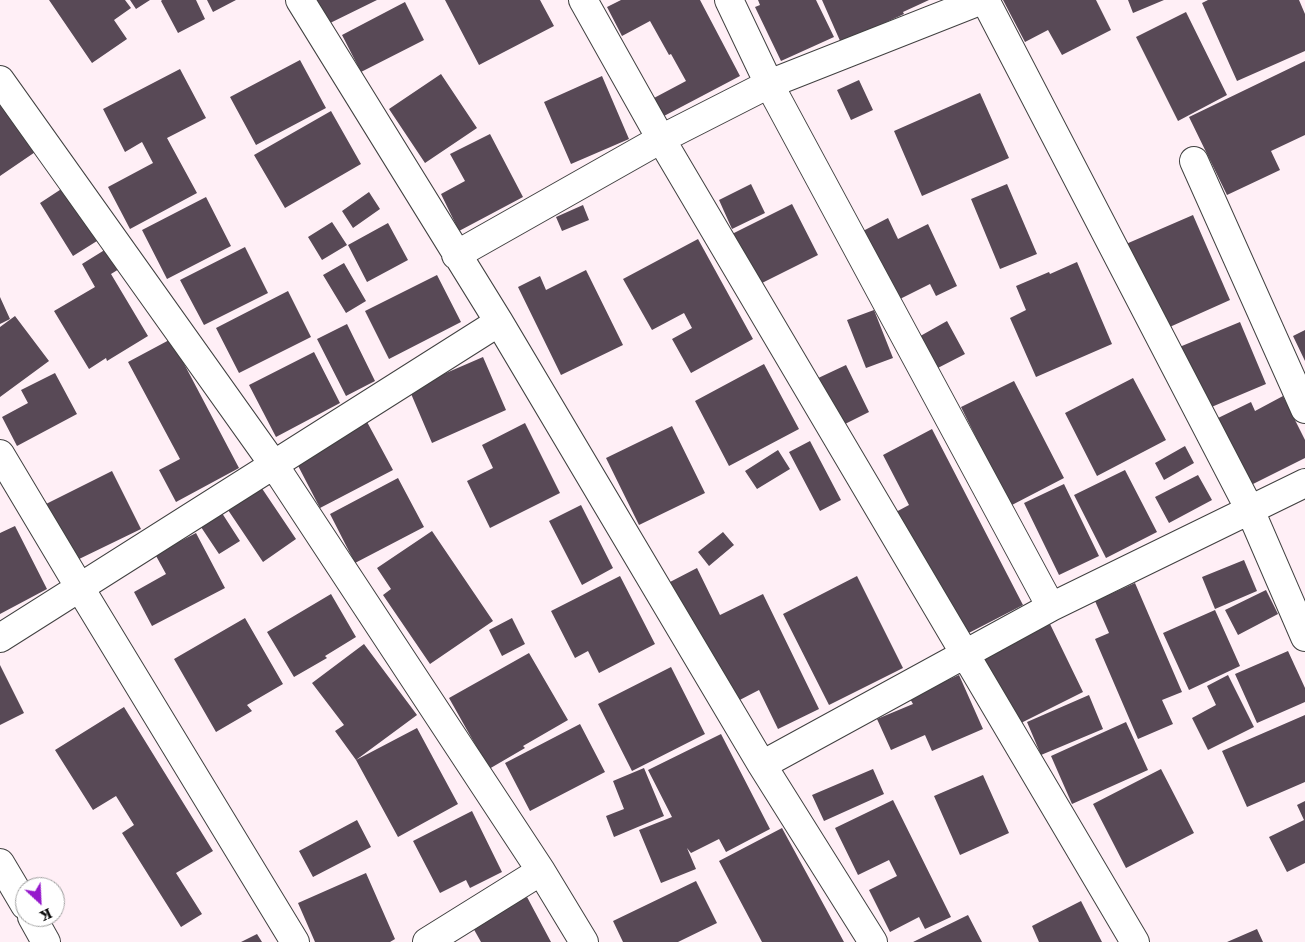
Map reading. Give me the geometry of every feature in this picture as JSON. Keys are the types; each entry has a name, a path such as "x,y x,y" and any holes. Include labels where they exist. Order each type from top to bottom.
{"street":[{"path":"300,0 499,322 762,765 873,942"},
{"path":"583,0 661,139 1135,942"},
{"path":"729,0 769,84 1051,607"},
{"path":"456,255 661,139 769,84 984,0 1250,510 1305,637"},
{"path":"0,80 274,465 540,871 584,942"},
{"path":"1194,160 1305,409"},
{"path":"0,638 499,322"},
{"path":"0,454 295,942"},
{"path":"762,765 1051,607 1305,483"},
{"path":"0,863 15,888"},
{"path":"427,942 540,871"}],"building":[{"path":"49,0 125,0 131,8 114,20 127,39 92,63"},
{"path":"130,0 150,0 136,9"},
{"path":"162,0 196,0 205,19 178,33"},
{"path":"207,0 236,0 213,12"},
{"path":"309,0 377,0 322,27"},
{"path":"445,0 540,0 554,26 479,65"},
{"path":"621,0 700,0 740,76 664,116 654,98 686,81 650,21 622,36 607,7"},
{"path":"758,0 816,0 834,37 781,61 755,7 760,5"},
{"path":"822,0 929,0 903,12 904,14 841,43"},
{"path":"1003,0 1096,0 1111,30 1062,55 1048,30 1025,42"},
{"path":"1128,0 1164,0 1133,13"},
{"path":"1208,0 1299,0 1305,14 1305,51 1237,81 1202,3"},
{"path":"405,2 424,40 361,72 342,35"},
{"path":"1186,12 1227,95 1178,121 1136,37"},
{"path":"300,60 326,108 256,145 230,97"},
{"path":"1305,61 1305,135 1271,151 1280,170 1227,195 1189,117"},
{"path":"180,69 206,118 167,138 197,193 130,229 108,187 153,163 142,142 125,152 103,109"},
{"path":"441,74 477,128 425,163 389,109"},
{"path":"602,76 629,139 571,164 544,102"},
{"path":"859,80 873,110 851,120 837,90"},
{"path":"0,83 44,146 0,176"},
{"path":"980,93 1009,158 922,196 894,131"},
{"path":"331,111 361,164 285,208 254,155"},
{"path":"490,134 523,197 459,231 441,194 465,181 450,154"},
{"path":"72,182 105,236 73,256 40,203"},
{"path":"751,184 765,213 732,229 719,200"},
{"path":"1007,184 1037,254 1000,269 971,199"},
{"path":"369,192 380,209 353,228 342,211"},
{"path":"206,197 231,246 167,279 142,230"},
{"path":"792,204 818,255 756,286 730,235"},
{"path":"583,205 589,220 562,231 556,217"},
{"path":"1193,215 1230,300 1163,330 1126,244"},
{"path":"888,218 898,239 928,224 957,286 936,296 930,284 896,301 863,231"},
{"path":"332,222 347,245 322,260 308,237"},
{"path":"388,223 408,260 367,282 348,245"},
{"path":"698,239 753,339 691,373 672,339 692,328 684,313 652,330 623,279"},
{"path":"111,246 124,266 111,274 148,336 107,361 106,358 89,369 54,311 95,287 82,264"},
{"path":"245,247 268,293 204,325 180,280"},
{"path":"1077,262 1112,344 1036,377 1010,318 1026,310 1016,286"},
{"path":"344,263 366,301 346,313 323,275"},
{"path":"586,270 623,345 561,375 518,287 540,276 546,290"},
{"path":"437,275 461,322 389,359 365,311"},
{"path":"288,291 311,337 239,373 216,328"},
{"path":"0,297 10,319 0,324"},
{"path":"874,310 893,358 866,368 847,320"},
{"path":"15,316 49,361 0,397 0,327"},
{"path":"947,321 965,354 932,371 915,339"},
{"path":"1240,322 1266,384 1202,411 1177,348"},
{"path":"347,324 375,381 346,396 317,339"},
{"path":"1305,330 1305,361 1293,336"},
{"path":"171,339 239,468 176,502 159,470 180,459 128,362"},
{"path":"314,352 340,403 276,437 249,385"},
{"path":"483,357 506,410 432,443 409,389"},
{"path":"764,364 799,429 729,466 695,401"},
{"path":"846,365 869,412 837,428 814,380"},
{"path":"55,373 77,414 17,446 2,417 28,403 21,390"},
{"path":"1133,378 1166,440 1097,476 1065,413"},
{"path":"1014,381 1064,478 1010,506 961,407"},
{"path":"1283,396 1305,440 1305,458 1249,486 1216,419 1251,402 1255,411"},
{"path":"366,420 393,470 320,508 294,458"},
{"path":"525,423 560,493 490,528 467,481 493,468 482,445"},
{"path":"672,426 705,493 639,525 606,458"},
{"path":"932,429 1023,605 959,638 894,513 909,505 883,455"},
{"path":"810,441 841,500 820,511 789,452"},
{"path":"1185,446 1194,463 1164,480 1155,463"},
{"path":"778,450 790,469 757,489 745,471"},
{"path":"1125,470 1157,532 1106,558 1074,495"},
{"path":"112,471 141,529 75,561 46,504"},
{"path":"1198,475 1212,500 1169,523 1155,497"},
{"path":"398,478 424,527 355,563 330,514"},
{"path":"259,484 296,539 263,562 226,507"},
{"path":"1064,484 1099,556 1059,575 1024,503"},
{"path":"581,505 613,568 582,585 549,521"},
{"path":"220,510 240,541 219,554 199,524"},
{"path":"15,526 47,589 0,614 0,533"},
{"path":"432,531 493,621 430,664 383,595 391,589 377,568"},
{"path":"723,532 734,545 709,566 698,552"},
{"path":"196,533 225,588 152,626 134,592 166,574 155,554"},
{"path":"1244,560 1257,591 1215,609 1202,577"},
{"path":"697,568 720,615 763,594 819,709 778,729 759,690 732,704 670,582"},
{"path":"620,576 655,644 599,673 588,651 575,658 551,611"},
{"path":"857,576 903,668 829,705 783,614"},
{"path":"1135,583 1182,692 1162,700 1173,724 1138,739 1095,639 1109,633 1095,601"},
{"path":"1266,590 1278,614 1238,635 1225,610"},
{"path":"331,594 356,637 325,656 327,658 294,677 267,632"},
{"path":"1215,610 1240,666 1189,690 1163,633"},
{"path":"245,618 283,684 247,705 252,711 216,732 174,659"},
{"path":"512,618 525,644 502,656 489,630"},
{"path":"1050,624 1083,692 1017,725 983,657"},
{"path":"364,644 417,715 356,760 335,731 344,725 312,683"},
{"path":"1288,651 1305,688 1305,702 1257,723 1235,674"},
{"path":"529,653 568,720 523,746 525,748 489,769 449,698"},
{"path":"0,665 24,713 0,725"},
{"path":"671,667 705,734 632,771 598,704"},
{"path":"959,675 983,729 932,751 925,735 891,750 877,719 913,704 909,697"},
{"path":"1228,675 1254,727 1208,750 1192,718 1216,705 1207,686"},
{"path":"1089,695 1103,729 1041,755 1027,722"},
{"path":"124,707 213,851 176,873 202,914 181,927 122,833 134,825 116,796 93,810 55,750"},
{"path":"1305,715 1305,782 1247,807 1222,751"},
{"path":"1126,722 1148,770 1072,804 1051,756"},
{"path":"580,724 605,772 530,811 505,763"},
{"path":"417,728 458,804 398,837 356,760"},
{"path":"721,734 770,829 726,852 719,839 691,853 687,848 696,869 661,883 639,830 672,817 648,770"},
{"path":"644,768 664,816 614,837 606,816 624,809 613,781"},
{"path":"873,769 884,794 824,821 812,795"},
{"path":"1161,769 1194,833 1126,868 1093,804"},
{"path":"983,775 1009,833 960,855 934,796"},
{"path":"893,800 951,917 925,929 919,917 890,932 869,890 897,876 889,860 858,875 835,828"},
{"path":"1305,801 1305,863 1287,872 1269,837 1304,820 1297,805"},
{"path":"472,811 502,872 470,888 466,880 440,893 413,841"},
{"path":"357,820 371,847 313,877 299,851"},
{"path":"782,828 844,942 762,942 719,861"},
{"path":"366,873 395,939 390,942 315,942 298,903"},
{"path":"696,881 717,923 678,942 623,942 613,921"},
{"path":"527,897 551,942 481,942 472,926"},
{"path":"1081,901 1102,942 1039,942 1032,926"},
{"path":"968,915 982,942 913,942"},
{"path":"1257,929 1263,942 1227,942"},
{"path":"257,934 262,942 241,942"}]}
